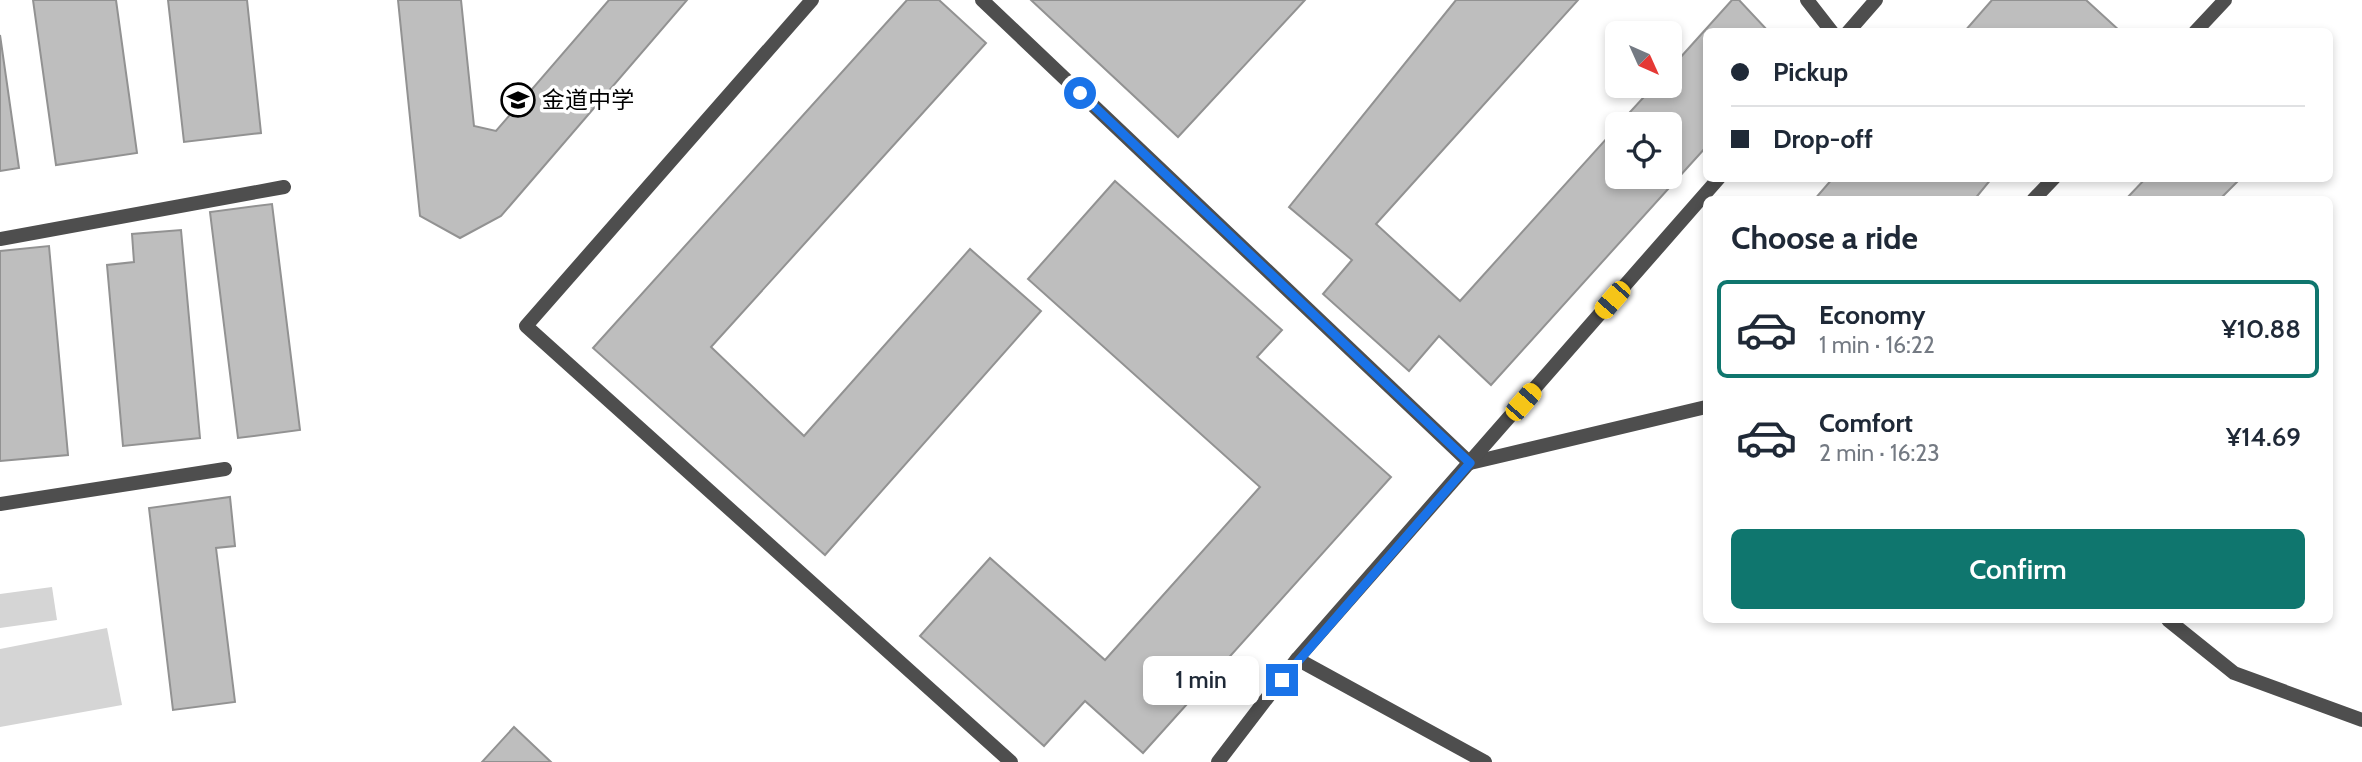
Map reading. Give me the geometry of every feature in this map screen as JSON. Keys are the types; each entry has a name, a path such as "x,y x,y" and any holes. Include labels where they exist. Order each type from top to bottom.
{"street":[{"path":"812,0 526,326 1011,762"},
{"path":"982,0 1470,463"},
{"path":"1807,0 1829,28"},
{"path":"1852,28 1876,0"},
{"path":"2199,28 2225,0"},
{"path":"1703,196 1716,182"},
{"path":"2037,196 2049,182"},
{"path":"0,239 284,187"},
{"path":"1218,762 1297,659 1703,196"},
{"path":"1470,463 1703,408"},
{"path":"0,503 225,470"},
{"path":"2172,623 2234,673 2362,720"},
{"path":"1297,659 1485,762"}],"shaded area":[{"path":"52,587 57,620 0,628 0,594"},
{"path":"107,628 122,705 0,727 0,649"}],"building":[{"path":"33,0 116,0 137,153 56,165"},
{"path":"168,0 247,0 261,133 184,142"},
{"path":"398,0 461,0 474,126 496,131 609,0 687,0 501,216 460,238 420,216"},
{"path":"907,0 939,0 986,43 711,347 804,436 970,249 1041,311 825,555 593,348"},
{"path":"1031,0 1305,0 1178,137"},
{"path":"1456,0 1578,0 1376,224 1460,301 1605,140 1605,189 1668,189 1491,385 1439,336 1409,371 1323,294 1352,260 1289,207"},
{"path":"1732,0 1739,0 1765,28 1707,28"},
{"path":"1992,0 2086,0 2117,28 1968,28"},
{"path":"1703,32 1703,150 1682,174 1682,112 1630,112 1643,98 1682,98 1682,56"},
{"path":"0,35 19,168 0,171"},
{"path":"1115,181 1282,330 1257,357 1391,477 1143,753 1085,701 1044,746 920,636 990,558 1105,660 1260,487 1028,279"},
{"path":"1830,182 1989,182 1977,196 1817,196"},
{"path":"2142,182 2237,182 2223,196 2129,196"},
{"path":"272,204 300,430 238,438 210,212"},
{"path":"181,230 200,438 123,446 107,265 134,262 132,234"},
{"path":"49,246 68,455 0,461 0,251"},
{"path":"230,497 235,546 216,548 235,702 173,710 149,508"},
{"path":"514,727 551,762 482,762"}],"place":[{"name":"金道中学","path":"518,100"}],"route":[{"path":"1080,93 1470,463 1297,659 1282,680"}]}
